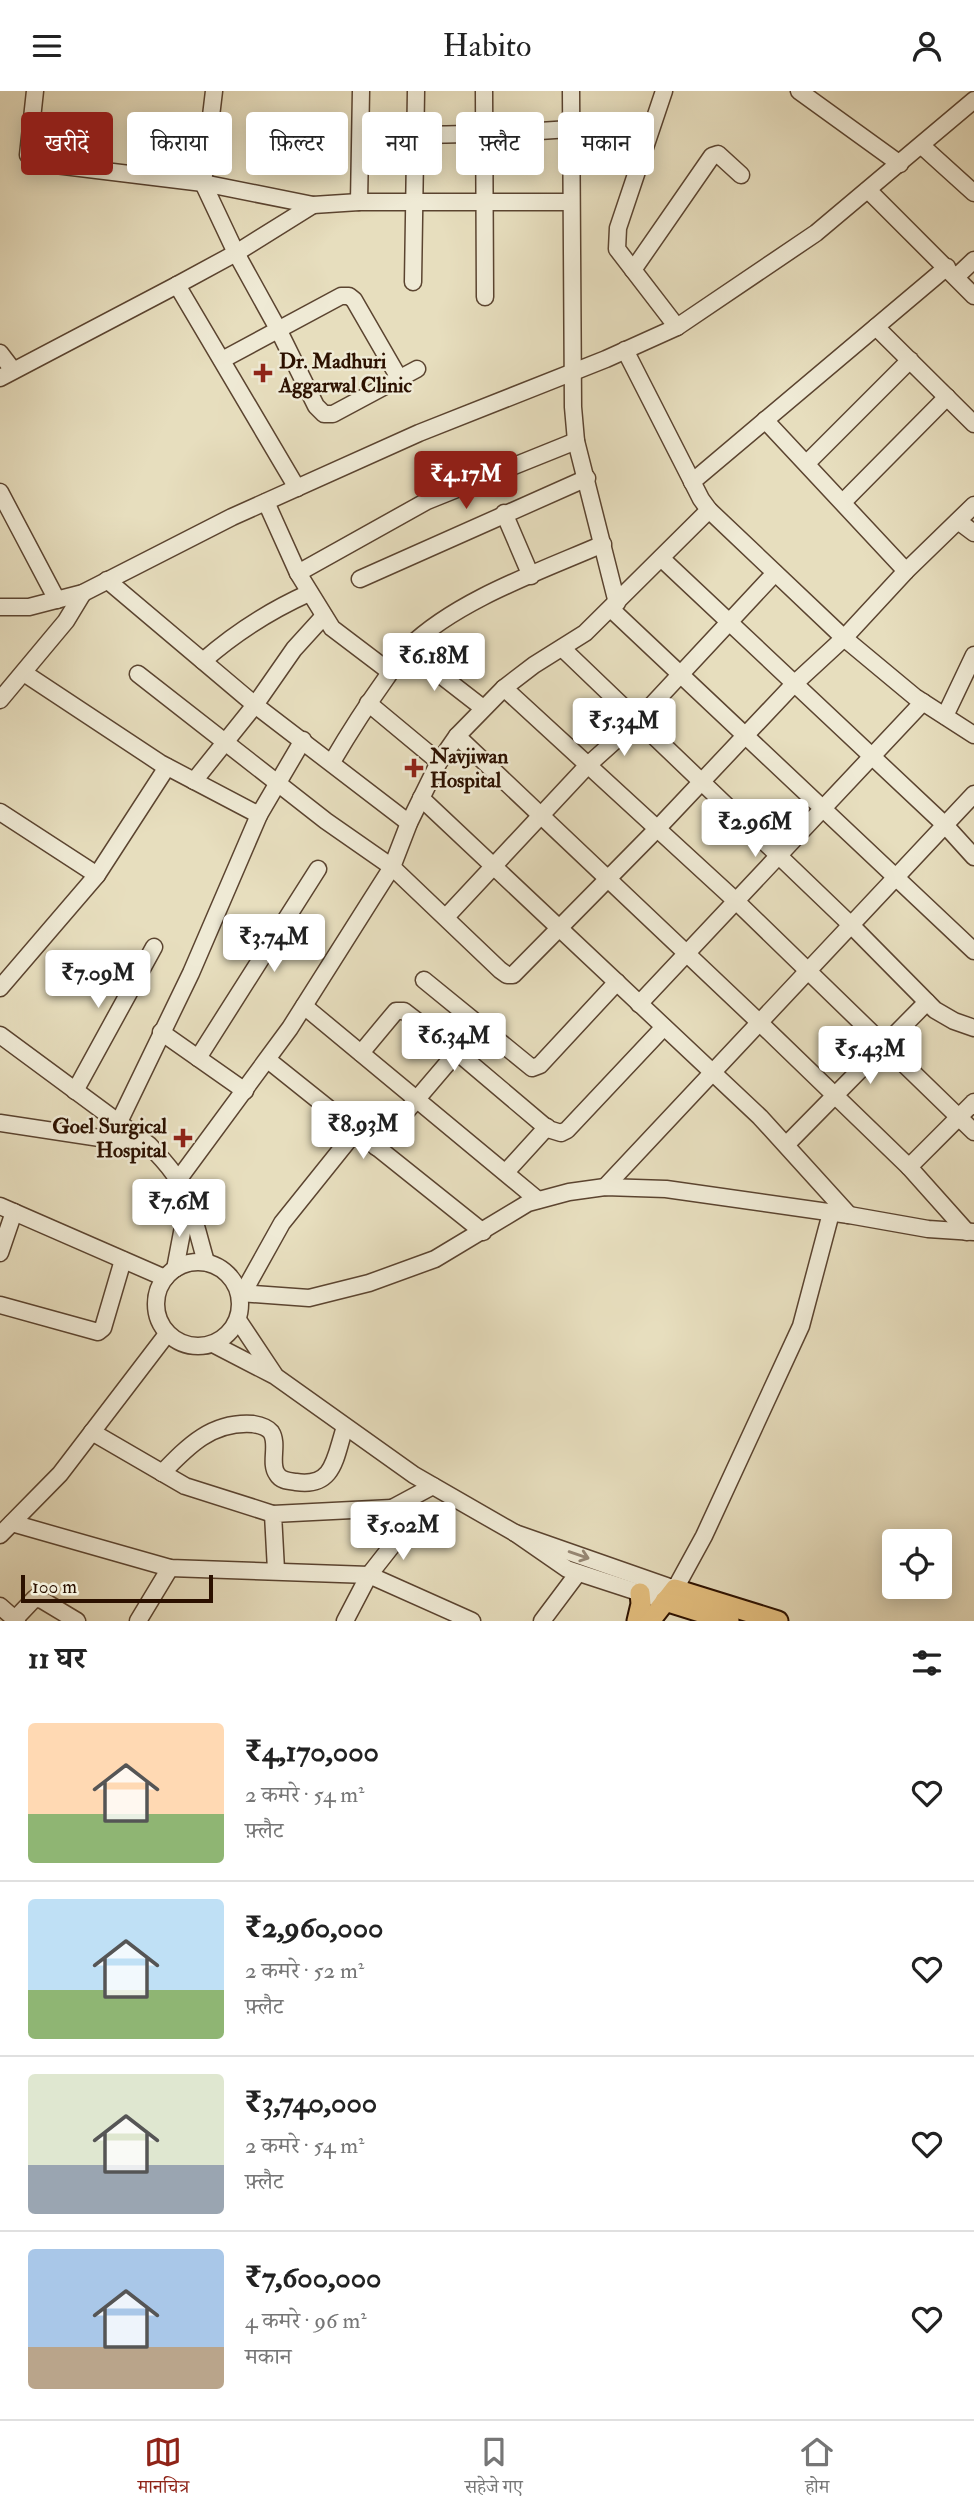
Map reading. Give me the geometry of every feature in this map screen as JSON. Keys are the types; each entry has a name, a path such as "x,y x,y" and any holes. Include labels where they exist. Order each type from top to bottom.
{"main road":[{"path":"636,1621 641,1604 639,1593"},
{"path":"671,1595 712,1619"},
{"path":"650,1621 671,1595"},
{"path":"671,1595 778,1621"}],"street":[{"path":"35,91 28,155 33,162 203,183 313,205 415,201 571,202"},
{"path":"214,91 203,183 316,407 324,414 333,414 417,369"},
{"path":"359,202 361,91"},
{"path":"416,91 416,112"},
{"path":"484,91 484,112"},
{"path":"570,112 571,91"},
{"path":"664,91 616,237 617,249 677,327"},
{"path":"799,91 900,163"},
{"path":"0,607 29,607 83,593 266,502 419,433 573,372 677,327 816,233 974,100"},
{"path":"922,146 974,193"},
{"path":"633,270 712,156 723,156 741,176"},
{"path":"413,282 416,175"},
{"path":"484,175 485,297"},
{"path":"571,175 576,441 603,544 614,606 745,736 974,951"},
{"path":"868,190 974,296"},
{"path":"0,353 6,374 236,253 313,205"},
{"path":"692,482 876,327 951,272 974,260"},
{"path":"177,285 297,488"},
{"path":"222,360 341,296 349,296 354,300 399,378"},
{"path":"876,327 974,424"},
{"path":"625,350 709,510 844,638 923,702 974,735"},
{"path":"807,463 910,361"},
{"path":"844,502 947,397"},
{"path":"765,420 906,571"},
{"path":"298,573 426,501 576,441"},
{"path":"360,579 587,478"},
{"path":"0,492 57,600"},
{"path":"266,502 298,573 332,628 390,672"},
{"path":"138,674 326,821 392,867 500,970 510,976 656,830 793,685 844,638 906,571 974,505"},
{"path":"178,1180 268,1059 392,867 421,798 439,762 457,736 504,688 534,665 585,633 709,510"},
{"path":"505,513 531,576"},
{"path":"958,521 974,533"},
{"path":"332,762 368,703 407,649 441,620 603,544"},
{"path":"661,558 793,685 872,756 974,857"},
{"path":"446,917 588,765 637,721 775,573"},
{"path":"107,580 255,705 409,823"},
{"path":"0,699 66,621 83,593"},
{"path":"203,661 250,623 309,593"},
{"path":"194,781 255,705 295,649 324,616"},
{"path":"562,648 927,1002 945,1017 974,1028"},
{"path":"407,649 483,708"},
{"path":"945,716 974,655"},
{"path":"24,673 167,767 258,815"},
{"path":"504,688 736,901 974,1132"},
{"path":"639,1003 923,702"},
{"path":"368,703 439,762"},
{"path":"457,736 759,1021 909,1167 971,1232"},
{"path":"119,1122 191,973 258,815 303,740"},
{"path":"0,988 97,874 167,767"},
{"path":"605,1187 974,794"},
{"path":"421,798 787,1145 849,1215"},
{"path":"0,812 97,874"},
{"path":"198,1058 318,869"},
{"path":"75,1091 153,947"},
{"path":"424,980 480,1024 528,1067 536,1068 617,982"},
{"path":"787,1145 927,1002"},
{"path":"304,1006 538,1200"},
{"path":"360,1053 398,1009 404,1011 556,1132 567,1130 664,1027"},
{"path":"376,1147 480,1024"},
{"path":"161,1032 245,1091"},
{"path":"0,1035 149,1145 178,1180 206,1262"},
{"path":"268,1059 355,1132 483,1232"},
{"path":"909,1167 974,1102"},
{"path":"0,1123 149,1145"},
{"path":"506,1172 547,1127"},
{"path":"187,1204 170,1273 158,1291 156,1308 160,1325 167,1334 187,1346 213,1344 230,1332 238,1320 241,1293 282,1223 355,1132"},
{"path":"241,1293 288,1298 325,1295 369,1283 435,1259 483,1232 516,1209 538,1200 605,1187 666,1189 928,1229 971,1232"},
{"path":"0,1253 7,1209 123,1260 170,1273 191,1262 206,1262 229,1275 241,1293"},
{"path":"671,1595 704,1536 801,1326 831,1213"},
{"path":"0,1304 97,1332 103,1328 123,1260"},
{"path":"238,1320 275,1376"},
{"path":"0,1535 60,1473 167,1334"},
{"path":"213,1344 275,1376 433,1486 515,1533 567,1569 639,1593 671,1595"},
{"path":"162,1473 198,1439 213,1430 242,1423 260,1425 270,1430 273,1436 275,1471 281,1479 319,1482 329,1474 345,1427"},
{"path":"92,1432 198,1491 273,1514 392,1508 433,1486"},
{"path":"345,1621 369,1575 391,1547 396,1531 392,1508"},
{"path":"273,1514 276,1570"},
{"path":"12,1523 170,1568 369,1575 472,1621"},
{"path":"515,1533 671,1595"},
{"path":"138,1621 170,1568"},
{"path":"542,1621 579,1573"},
{"path":"0,1606 16,1620 35,1598 42,1599 77,1621"}],"place":[{"name":"Dr. Madhuri Aggarwal Clinic","path":"263,373"},
{"name":"Navjiwan Hospital","path":"414,768"},
{"name":"Goel Surgical Hospital","path":"183,1138"}]}
